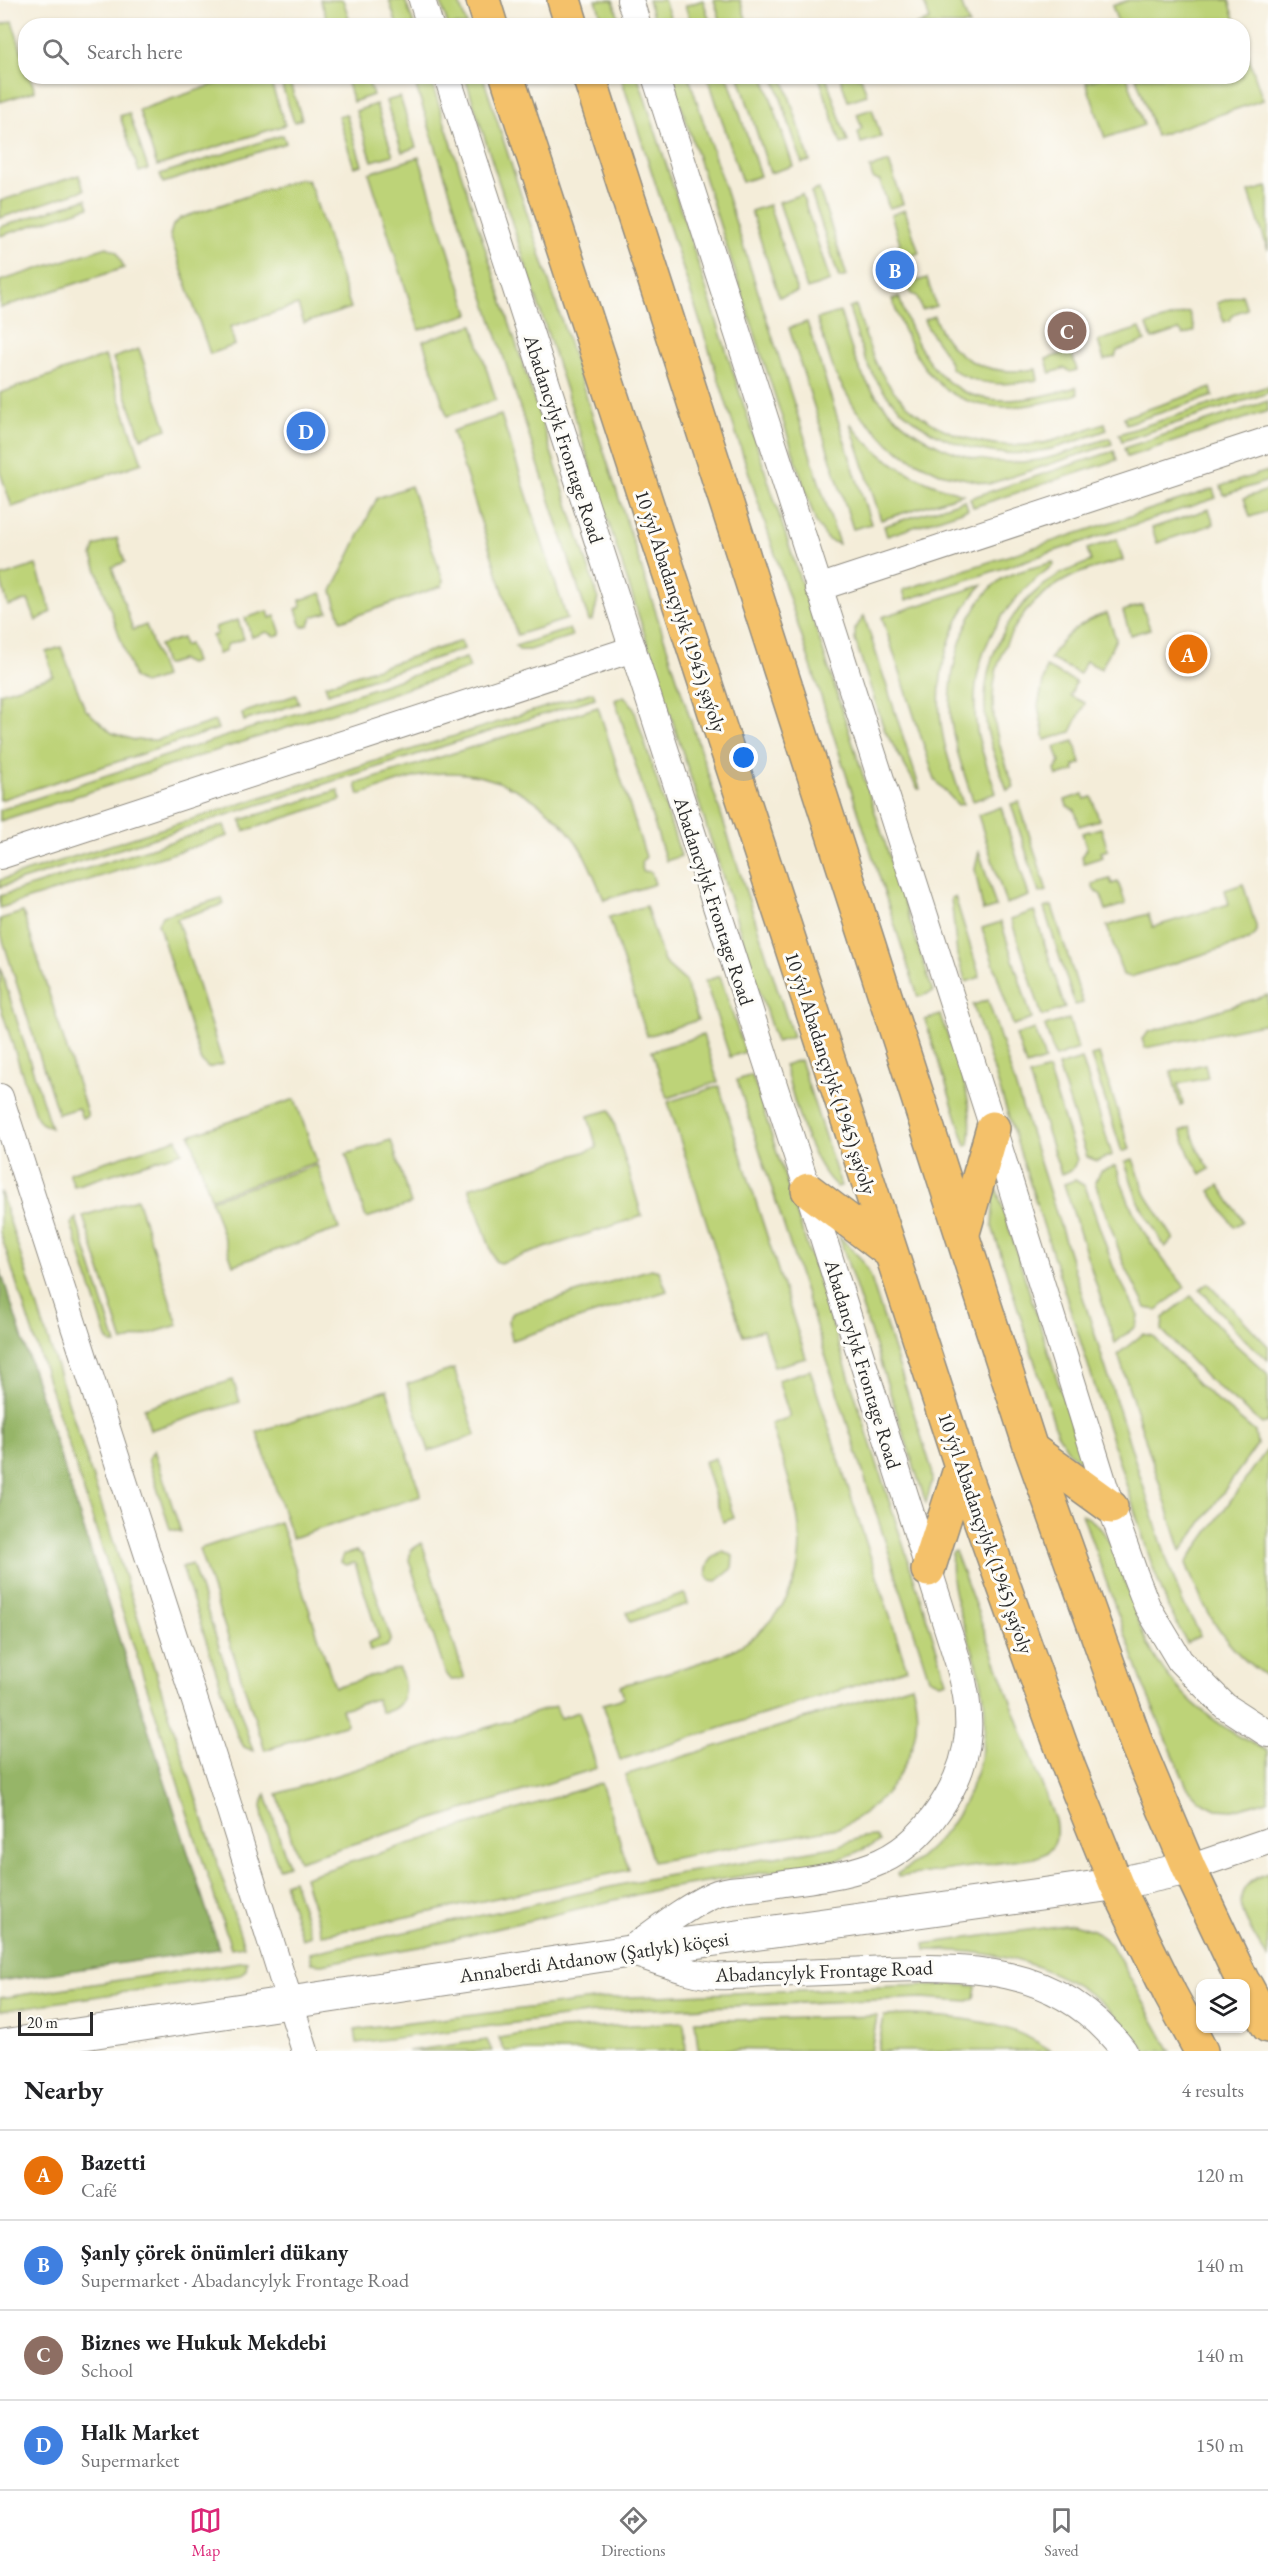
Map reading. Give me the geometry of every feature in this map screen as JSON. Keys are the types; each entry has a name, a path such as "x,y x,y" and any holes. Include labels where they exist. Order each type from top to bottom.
{"main road":[{"path":"483,0 489,18"},
{"path":"564,0 570,18"},
{"name":"10 ýyl Abadançylyk (1945) şaýoly","path":"510,84 961,1466 1069,1768 1116,1884 1201,2051"},
{"path":"592,84 1031,1449 1137,1745 1189,1868 1243,1979"},
{"path":"963,1233 993,1128"},
{"path":"808,1190 890,1252"},
{"path":"1031,1449 1111,1506"},
{"path":"928,1570 961,1466"},
{"path":"1250,1993 1268,2026"}],"street":[{"path":"422,0 428,18"},
{"path":"630,0 636,18"},
{"name":"Abadancylyk Frontage Road","path":"450,84 808,1190 967,1691 969,1721 965,1759 955,1783 924,1832 906,1848 866,1868 711,1895 626,1952"},
{"path":"658,84 993,1128 1111,1506 1147,1606 1180,1660 1225,1706 1268,1734"},
{"path":"818,588 1268,440"},
{"path":"0,856 633,649"},
{"path":"0,1097 222,1785 305,2051"},
{"path":"1189,1868 1268,1841"},
{"name":"Annaberdi Atdanow (Şatlyk) köçesi","path":"0,2046 626,1952 1116,1884 1189,1868"},
{"name":"Abadancylyk Frontage Road","path":"626,1952 714,1977 921,1967 975,1969 1001,1973 1026,1980 1067,1999 1102,2025 1124,2051"}],"green space":[{"path":"320,0 343,0 349,18 326,18"},
{"path":"389,0 405,0 411,18 395,18"},
{"path":"440,0 458,0 464,18 446,18"},
{"path":"596,0 613,0 619,18 602,18"},
{"path":"648,0 664,0 670,18 654,18"},
{"path":"703,0 709,18 689,18 685,6"},
{"path":"714,0 740,0 746,18 720,18"},
{"path":"923,0 960,0 966,18 929,18"},
{"path":"1129,0 1229,0 1235,18 1116,18 1112,6"},
{"path":"12,21 18,40 18,84 32,84 35,91 0,102 0,25"},
{"path":"1250,61 1263,100 1156,136 1138,84 1250,84"},
{"path":"215,84 271,84 285,125 157,166 139,110"},
{"path":"281,84 290,84 302,119 294,122"},
{"path":"347,84 369,84 373,95 353,102"},
{"path":"415,84 432,84 598,597 593,620 589,621"},
{"path":"467,84 485,84 793,1037 776,1042"},
{"path":"623,84 640,84 933,992 918,997"},
{"path":"674,84 691,84 839,544 828,540 816,523"},
{"path":"710,84 730,84 760,176 742,182"},
{"path":"741,84 766,84 793,166 770,173"},
{"path":"776,84 785,84 810,161 802,163"},
{"path":"821,84 828,84 848,142 841,144"},
{"path":"842,84 863,84 867,95 848,101"},
{"path":"1087,84 1129,84 1144,125 1105,138"},
{"path":"400,97 416,147 402,152 386,101"},
{"path":"376,104 393,155 372,161 356,111"},
{"path":"872,109 881,137 861,143 858,133 862,128 857,114"},
{"path":"129,113 148,169 139,172 120,116"},
{"path":"346,114 362,165 354,167 338,116"},
{"path":"283,135 286,143 163,183 160,174"},
{"path":"419,157 469,314 419,330 369,173"},
{"path":"889,162 903,204 889,208 880,181 873,179 870,168"},
{"path":"79,175 84,190 0,218 0,201"},
{"path":"299,179 307,180 311,187 351,308 304,323 298,305 230,327 235,345 210,354 170,235 173,225 181,218"},
{"path":"1267,187 1268,191 1268,250 1249,192"},
{"path":"819,189 847,276 839,278 811,192"},
{"path":"802,194 830,281 807,289 779,202"},
{"path":"86,199 89,207 0,236 0,227"},
{"path":"769,205 797,292 779,297 751,211"},
{"path":"905,210 919,253 900,259 896,248 900,243 891,215"},
{"path":"107,247 117,252 124,268 0,308 0,281"},
{"path":"927,278 936,306 922,310 917,296 911,294 908,284"},
{"path":"1242,295 1247,309 1233,314 1230,320 1224,322 1217,303"},
{"path":"899,297 912,331 926,357 943,377 962,391 984,398 1011,400 1041,396 1076,387 1078,394 1042,403 1010,407 982,405 959,397 938,383 921,362 905,334 892,299"},
{"path":"856,306 874,360 891,388 927,420 948,431 995,444 1019,445 1051,441 1105,423 1107,430 1054,448 1020,453 995,452 969,447 945,438 922,426 901,410 884,391 870,369 858,339 849,308"},
{"path":"840,312 859,369 879,399 897,418 919,435 942,447 968,456 994,461 1021,462 1056,456 1110,438 1112,444 989,484 940,473 913,460 890,445 856,410 835,374 817,319"},
{"path":"1189,312 1195,331 1184,335 1179,330 1152,339 1147,325"},
{"path":"934,316 950,345 974,363 1004,371 1036,369 1038,380 1004,384 982,382 951,368 924,320"},
{"path":"807,322 871,524 853,529 789,328"},
{"path":"473,325 496,400 447,416 423,341"},
{"path":"1140,328 1145,341 1117,351 1115,357 1104,360 1098,341"},
{"path":"139,349 167,429 141,438 113,358"},
{"path":"1071,351 1077,370 1070,372 1065,368 1050,373 1046,359"},
{"path":"105,356 142,463 12,507 0,472 0,393"},
{"path":"1268,386 1268,393 1122,441 1119,434"},
{"path":"1211,388 1213,396 1126,424 1124,417"},
{"path":"1268,401 1268,411 1127,457 1124,448"},
{"path":"501,415 567,619 517,635 452,431"},
{"path":"850,423 873,448 900,468 930,483 963,494 881,520"},
{"path":"1114,451 1117,460 973,507 970,498"},
{"path":"1268,471 1268,481 1224,495 1221,486"},
{"path":"411,486 443,580 442,586 341,621 332,591 377,498"},
{"path":"1213,489 1216,498 906,600 903,590"},
{"path":"1268,490 1268,511 1250,517 1244,498"},
{"path":"965,500 968,509 887,536 884,526"},
{"path":"1209,509 1214,524 1157,543 1152,528"},
{"path":"117,538 125,562 112,567 133,630 146,625 164,677 144,684 134,678 92,556 95,546"},
{"path":"1117,539 1123,560 1077,574 1051,589 1033,604 1007,641 994,684 993,707 996,730 1014,787 1007,790 989,737 985,706 986,684 998,642 1022,605 1038,590 1061,574 1091,561 1087,549"},
{"path":"1053,562 1054,565 1034,581 1002,616 990,637 982,658 975,706 977,731 996,793 973,801 957,751 951,720 952,683 960,644 976,608 1000,580 1017,572"},
{"path":"36,565 51,612 36,621 28,600 8,606 0,577"},
{"path":"982,585 961,614 953,631 942,668 939,705 942,733 963,804 958,805 935,780 882,617"},
{"path":"322,593 328,612 312,617 309,625 302,627 296,609 301,607 300,600"},
{"path":"1142,605 1150,629 1130,635 1123,611"},
{"path":"268,611 270,618 275,616 281,634 275,636 267,632 252,637 245,618"},
{"path":"1107,613 1116,639 1101,669 1086,661 1080,674 1050,659 1060,643 1074,630 1089,620"},
{"path":"864,616 920,789 884,729 855,640 855,629"},
{"path":"238,620 244,639 228,644 224,652 218,654 212,636 217,634 215,627"},
{"path":"569,629 572,636 530,650 519,650 515,646"},
{"path":"182,638 184,646 189,644 195,662 189,664 181,660 165,665 159,645"},
{"path":"461,641 464,649 328,693 325,685"},
{"path":"61,647 85,709 112,733 134,740 157,740 215,721 218,729 0,800 0,693 53,676 46,652"},
{"path":"466,658 470,668 0,821 0,810"},
{"path":"1046,667 1076,682 1070,696 1085,703 1071,732 1045,740 1038,706"},
{"path":"593,692 595,698 0,887 0,880"},
{"path":"296,695 299,703 244,721 242,713"},
{"path":"624,696 633,706 681,856 666,861 615,700"},
{"path":"598,707 646,857 641,862 643,871 651,872 655,884 604,900 581,850 559,821 531,798 498,782 462,774 433,774 401,781 359,795 356,784"},
{"path":"1074,741 1081,763 1074,766 1075,771 1057,776 1055,770 1060,762 1055,747"},
{"path":"338,790 341,800 244,831 241,820"},
{"path":"1083,794 1085,799 1092,797 1099,820 1079,826 1075,810 1067,806 1065,800"},
{"path":"1019,802 1047,891 1039,893 1011,804"},
{"path":"1001,807 1029,896 1006,904 978,815"},
{"path":"224,825 228,836 0,908 0,896"},
{"path":"1101,828 1108,850 1101,852 1103,857 1084,863 1082,857 1087,849 1082,833"},
{"path":"979,851 996,907 983,911 975,869"},
{"path":"1110,879 1112,884 1118,882 1126,904 1106,910 1101,895 1094,890 1092,884"},
{"path":"1243,884 1256,926 1256,934 1249,940 1130,977 1123,975 1107,926 1148,914 1153,927 1229,904 1225,890"},
{"path":"955,897 980,977 966,982 957,955 951,898"},
{"path":"222,898 224,904 177,919 223,1064 208,1068 201,1061 158,923 162,916"},
{"path":"646,906 664,962 685,981 698,1020 647,1036 609,917"},
{"path":"1052,906 1083,1003 1075,1005 1044,908"},
{"path":"1034,911 1065,1008 1042,1016 1011,919"},
{"path":"23,912 88,1116 82,1118 78,1108 58,1114 0,931 0,919"},
{"path":"1001,922 1032,1019 1013,1025 982,928"},
{"path":"0,967 51,1128 41,1123 35,1114 0,1005"},
{"path":"720,976 745,1052 730,1057 705,981"},
{"path":"1268,995 1268,1023 1145,1048 1142,1039 1149,1032"},
{"path":"988,1000 1166,1557 1182,1601 1199,1632 1199,1636 1187,1643 1168,1607 1151,1562 973,1005"},
{"path":"940,1015 967,1095 971,1128 969,1145 966,1146 925,1020"},
{"path":"1069,1019 1078,1049 1055,1057 1045,1026"},
{"path":"1035,1029 1045,1060 1026,1066 1016,1035"},
{"path":"703,1035 718,1082 667,1098 652,1051"},
{"path":"1099,1054 1130,1149 1122,1152 1091,1056"},
{"path":"1082,1059 1112,1155 1097,1161 1087,1157 1058,1066"},
{"path":"800,1060 841,1186 837,1187 826,1175 803,1130 784,1065"},
{"path":"1205,1064 1208,1078 1178,1084 1183,1104 1180,1105 1171,1072"},
{"path":"1048,1070 1077,1160 1072,1170 1061,1174 1029,1076"},
{"path":"752,1075 947,1681 940,1683 929,1678 737,1080"},
{"path":"719,1086 806,1358 774,1367 763,1330 743,1336 668,1102"},
{"path":"295,1099 317,1162 211,1198 190,1135"},
{"path":"610,1110 642,1216 500,1263 495,1261 469,1188 597,1148 588,1116"},
{"path":"1190,1127 1198,1150 1210,1169 1201,1174 1189,1154 1181,1131"},
{"path":"177,1139 182,1152 74,1186 69,1173"},
{"path":"391,1140 411,1204 366,1218 346,1154"},
{"path":"1133,1159 1146,1195 1174,1239 1165,1247 1138,1202 1125,1162"},
{"path":"317,1165 339,1229 233,1265 211,1200"},
{"path":"1116,1166 1143,1231 1185,1287 1157,1310 1146,1308 1123,1262 1095,1182 1101,1171"},
{"path":"1075,1180 1085,1186 1113,1266 1138,1315 1136,1326 1115,1343 1064,1184"},
{"path":"1219,1185 1243,1221 1234,1227 1210,1191"},
{"path":"996,1187 1084,1464 1070,1453 1057,1433 992,1226 994,1188"},
{"path":"0,1191 244,1946 231,1948 0,1232"},
{"path":"137,1199 178,1325 123,1342 83,1216"},
{"path":"76,1218 116,1344 111,1344 107,1338 71,1224"},
{"path":"839,1236 861,1259 870,1275 931,1467 932,1482 926,1503"},
{"path":"0,1269 219,1949 0,1981"},
{"path":"651,1269 659,1271 667,1291 512,1340 508,1321 513,1313"},
{"path":"1208,1283 1268,1346 1268,1360 1241,1336 1200,1289"},
{"path":"1191,1296 1234,1343 1268,1374 1268,1422 1262,1424 1206,1377 1162,1330 1163,1318"},
{"path":"1143,1334 1153,1336 1199,1385 1255,1432 1257,1445 1181,1551 1118,1354"},
{"path":"454,1369 476,1435 429,1451 407,1384"},
{"path":"810,1370 907,1669 620,1760 603,1704 624,1698 620,1686 678,1670 739,1647 766,1625 789,1593 797,1569 800,1545 798,1521 793,1496 771,1424 790,1417 778,1380"},
{"path":"233,1380 240,1402 150,1430 144,1408"},
{"path":"387,1390 421,1496 292,1538 257,1432"},
{"path":"154,1450 181,1532 170,1529 148,1459"},
{"path":"1268,1451 1268,1677 1239,1655 1217,1628 1200,1597 1186,1563"},
{"path":"715,1458 734,1518 723,1522 704,1462"},
{"path":"1082,1514 1096,1524 1106,1536 1118,1562 1143,1634 1165,1672 1179,1689 1212,1718 1230,1731 1268,1751 1268,1800 1233,1810 1216,1809 1200,1801 1187,1787 1144,1687"},
{"path":"280,1522 335,1687 398,1668 404,1682 404,1689 401,1702 389,1711 381,1712 376,1699 342,1709 347,1724 265,1750 199,1549"},
{"path":"422,1543 465,1679 451,1680 445,1672 409,1560 411,1550"},
{"path":"356,1551 363,1555 391,1639 387,1646 370,1651 368,1643 379,1638 355,1563 346,1565 340,1562 343,1555"},
{"path":"723,1551 733,1556 732,1569 717,1581 709,1580 707,1567 715,1556"},
{"path":"955,1551 1055,1820 1056,1839 1047,1852 1035,1858 898,1877 897,1874 921,1857 941,1837 957,1814 970,1788 979,1762 984,1733 984,1705 980,1676 953,1585 951,1569 952,1553"},
{"path":"192,1564 253,1751 244,1747 237,1735 182,1567"},
{"path":"685,1594 688,1604 630,1622 627,1612"},
{"path":"912,1685 916,1707 916,1729 911,1750 890,1788 875,1804 857,1817 838,1828 653,1862 625,1775"},
{"path":"556,1706 560,1718 579,1712 597,1768 299,1861 277,1794"},
{"path":"601,1783 629,1870 322,1935 304,1877"},
{"path":"266,1794 288,1865 279,1868 263,1820 263,1801"},
{"path":"875,1836 880,1842 836,1861 656,1890 424,1946 322,1964 312,1963 310,1953 647,1879 834,1847 862,1837"},
{"path":"1268,1873 1268,1959 1247,1922 1242,1910 1241,1899 1244,1889 1253,1880"},
{"path":"293,1880 311,1936 302,1939 284,1883"},
{"path":"1073,1924 1093,1930 1111,1944 1171,2051 1146,2051 1125,2025 1102,2003 1077,1985 1049,1972 1021,1961 990,1955 925,1950 924,1944"},
{"path":"247,1961 246,1969 240,1975 0,2011 0,1998"},
{"path":"949,1984 976,1986 974,1998 968,2001 922,1998 610,2011 357,2043 355,2030 609,1998"},
{"path":"911,2015 984,2022 1019,2033 1051,2051 878,2051 884,2016"},
{"path":"877,2016 871,2051 698,2049 695,2021"},
{"path":"684,2022 686,2051 505,2051 499,2038 547,2030"},
{"path":"487,2040 492,2051 408,2051"}],"place":[{"name":"Şanly çörek önümleri dükany","path":"895,270"},
{"name":"Biznes we Hukuk Mekdebi","path":"1067,331"},
{"name":"Halk Market","path":"306,431"},
{"name":"Bazetti","path":"1188,654"}]}
